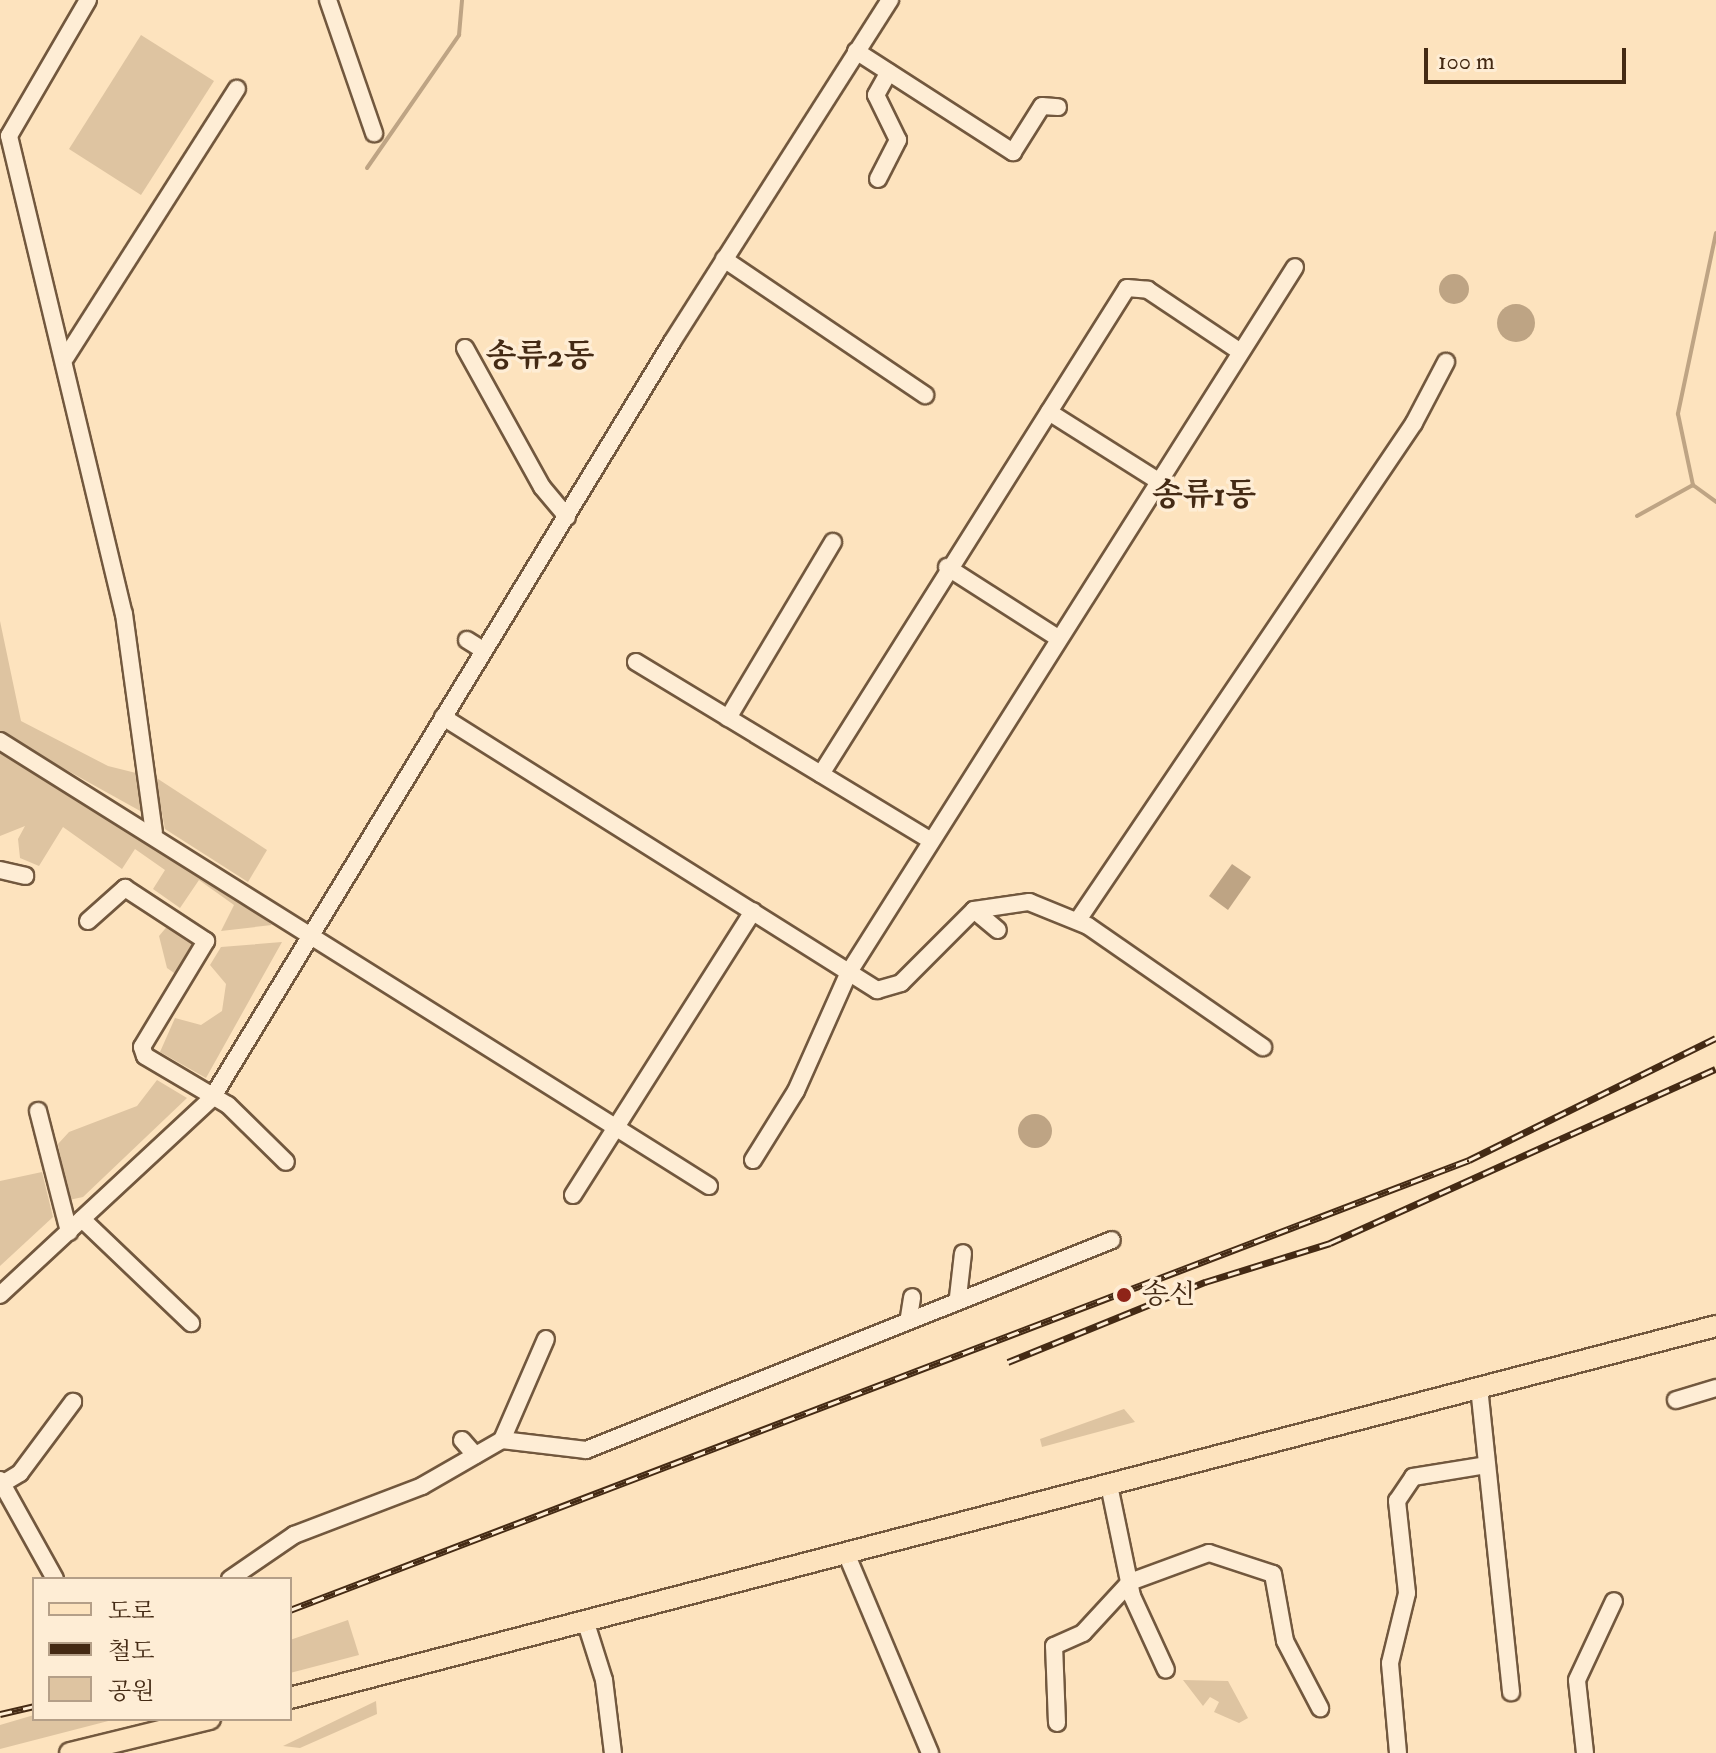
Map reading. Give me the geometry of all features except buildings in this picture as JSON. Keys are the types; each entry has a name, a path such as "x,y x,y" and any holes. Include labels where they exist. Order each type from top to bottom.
{"main road":[{"path":"292,1697 1716,1327"},
{"path":"70,1753 202,1721"}],"street":[{"path":"88,0 9,136 66,357 124,614 154,832"},
{"path":"328,0 374,133"},
{"path":"0,1295 212,1098 724,259 890,0"},
{"path":"856,51 1013,152 1042,106 1058,107"},
{"path":"878,179 898,140 876,95 889,72"},
{"path":"66,357 237,89"},
{"path":"724,259 925,395"},
{"path":"753,1160 796,1091 849,972 1155,479 1295,267"},
{"path":"821,774 947,567 1135,285 1239,351"},
{"path":"465,348 542,487 567,517"},
{"path":"1078,920 1361,508 1446,362"},
{"path":"1049,412 1155,479"},
{"path":"728,718 833,542"},
{"path":"947,567 1058,638"},
{"path":"467,640 483,650"},
{"path":"636,662 931,841"},
{"path":"443,717 849,972 888,991 974,910 1029,902 1078,920 1263,1047"},
{"path":"0,741 154,832 310,935 709,1186"},
{"path":"0,870 25,876"},
{"path":"88,921 125,888 206,941 142,1047 212,1098 286,1162"},
{"path":"974,910 998,930"},
{"path":"573,1195 753,911"},
{"path":"38,1111 69,1232"},
{"path":"82,1219 191,1323"},
{"path":"233,1577 294,1535 422,1486 502,1440 586,1450 958,1297 1112,1240"},
{"path":"958,1297 963,1253"},
{"path":"909,1317 912,1297"},
{"path":"502,1440 546,1339"},
{"path":"1479,1387 1511,1692"},
{"path":"1676,1400 1716,1388"},
{"path":"54,1577 1,1482 20,1473 73,1402"},
{"path":"462,1440 475,1455"},
{"path":"1398,1753 1390,1663 1407,1593 1397,1501 1413,1477 1486,1465"},
{"path":"1109,1485 1130,1582 1166,1670"},
{"path":"846,1553 930,1753"},
{"path":"1057,1723 1054,1646 1083,1633 1130,1582 1209,1553 1273,1574 1285,1641 1320,1708"},
{"path":"1585,1753 1577,1680 1614,1601"},
{"path":"585,1620 604,1680 613,1753"}],"green space":[{"path":"141,35 214,81 141,195 69,149"},
{"path":"0,621 21,721 108,766 140,774 142,812 0,733"},
{"path":"0,751 230,891 272,925 221,931 234,905 199,880 180,908 153,889 165,870 135,849 122,869 63,827 39,866 20,858 18,839 25,826 0,836"},
{"path":"155,777 267,850 248,882 165,829"},
{"path":"170,923 196,945 177,975 167,968 159,936"},
{"path":"282,942 206,1078 160,1052 175,1018 201,1025 222,1011 226,984 210,965 221,947"},
{"path":"157,1080 187,1098 83,1197 69,1200 58,1144 69,1132 137,1106"},
{"path":"42,1172 53,1217 0,1266 0,1181"},
{"path":"1124,1409 1135,1422 1042,1447 1040,1439"},
{"path":"348,1620 359,1655 292,1672 292,1639"},
{"path":"1183,1680 1228,1681 1248,1718 1239,1723 1214,1712 1219,1702 1210,1697 1203,1706"},
{"path":"376,1701 377,1714 300,1748 283,1746"},
{"path":"32,1716 32,1721 108,1721 0,1749 0,1725"}],"shaded area":[{"path":"1454,274 1465,278 1469,289 1465,300 1454,304 1443,300 1439,289 1443,278"},
{"path":"1516,304 1530,309 1535,323 1530,337 1516,342 1502,337 1497,323 1502,309"},
{"path":"1232,864 1251,877 1228,910 1209,896"},
{"path":"1035,1114 1047,1119 1052,1131 1047,1143 1035,1148 1023,1143 1018,1131 1023,1119"}],"waterway":[{"path":"367,168 459,35 462,0"},
{"path":"1716,233 1678,414 1693,485 1716,502"},
{"path":"1637,516 1693,485"}],"railway":[{"path":"292,1609 1469,1160 1716,1038"},
{"path":"1008,1362 1205,1282 1330,1243 1716,1069"},
{"path":"0,1714 32,1706"}],"place":[{"name":"송신","path":"1124,1295"}],"district":[{"name":"송류2동","path":"540,356"},
{"name":"송류1동","path":"1204,495"}]}
